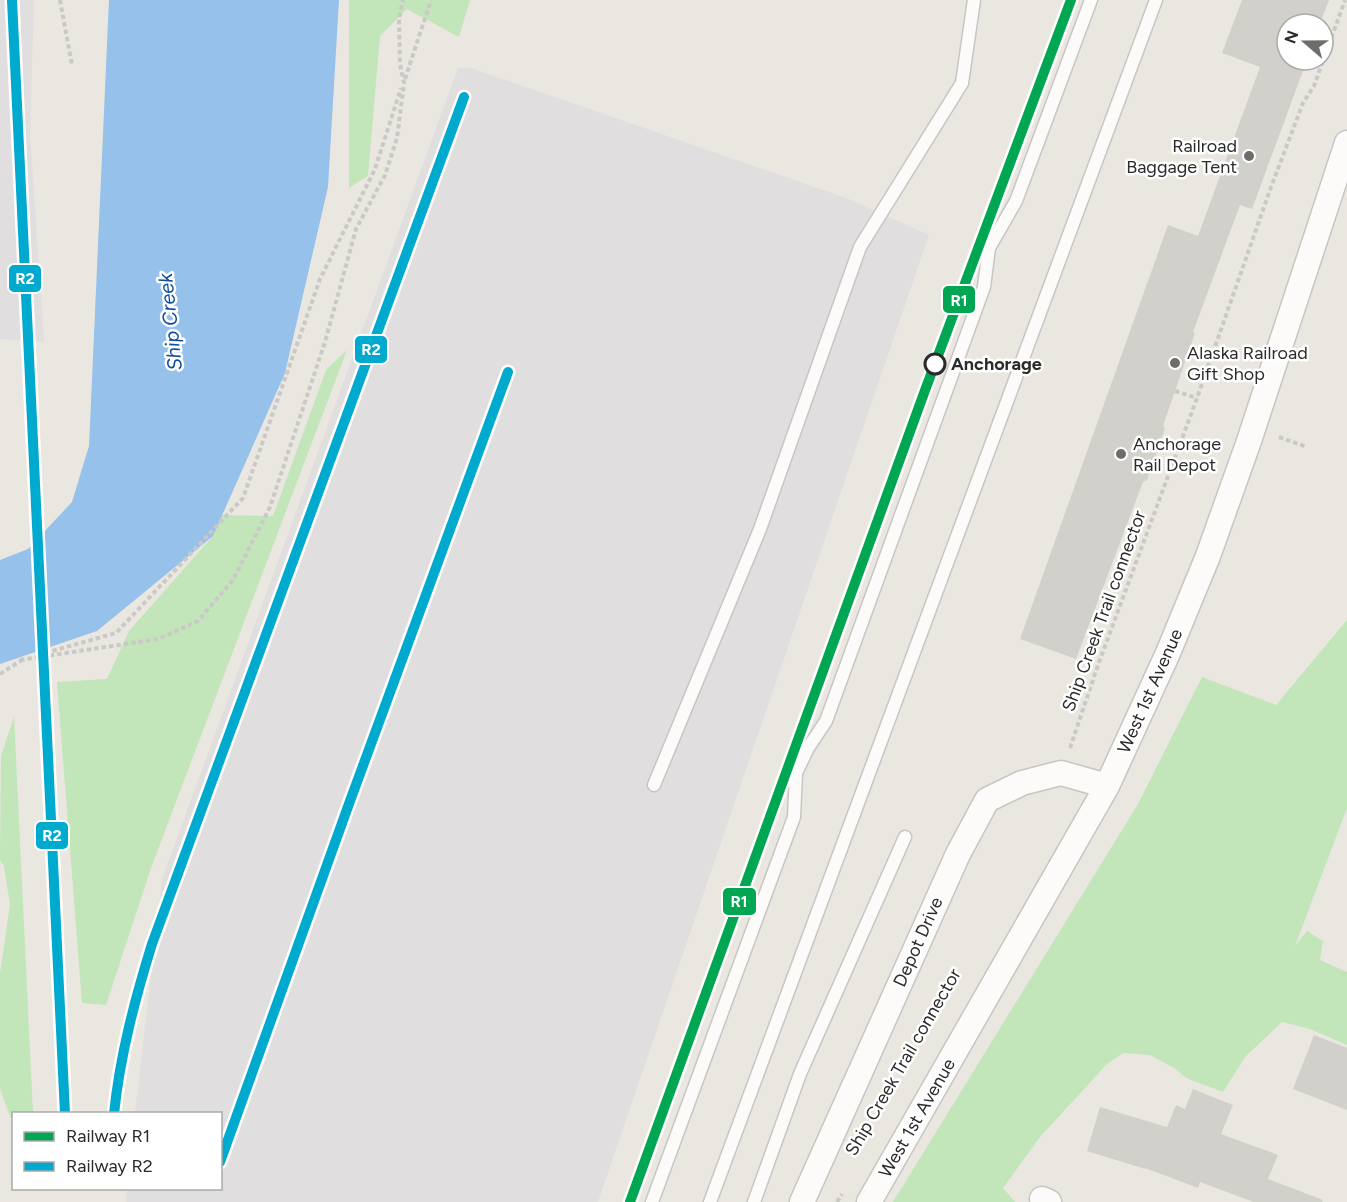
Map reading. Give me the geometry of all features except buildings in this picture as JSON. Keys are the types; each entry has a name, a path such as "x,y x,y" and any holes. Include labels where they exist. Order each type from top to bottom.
{"street":[{"name":"West 1st Avenue","path":"869,1202 1107,786 1168,653 1208,556 1249,441 1347,143"},
{"path":"1061,773 1107,786"},
{"name":"Depot Drive","path":"802,1202 958,854 987,800 1022,783 1061,773"}],"lane":[{"path":"654,786 760,529 860,247 962,83 974,0"},
{"path":"652,1202 794,817 796,773 808,748 826,721 984,287 989,248 1016,201 1091,0"},
{"path":"711,1202 1156,0"},
{"path":"754,1202 800,1074 905,837"}],"path":[{"path":"60,0 72,65"},
{"path":"20,660 158,639 198,621 233,580 264,518 325,342 356,229 385,175 397,138 404,83 400,64 399,30 403,0"},
{"path":"0,674 20,660 116,633 243,498 320,279 375,169 431,0"},
{"name":"Ship Creek Trail connector","path":"1061,773 1271,187 1303,103 1314,86 1345,0"},
{"path":"1175,391 1197,398"},
{"path":"1279,436 1307,447"},
{"path":"837,1202 847,1185"}],"shaded area":[{"path":"0,0 34,0 30,134 44,342 0,339"},
{"path":"458,68 471,68 849,199 929,235 598,1202 126,1202 127,1190 222,1190 222,1112 135,1112 162,879"}],"green space":[{"path":"349,0 470,0 459,37 407,9 380,36 368,176 349,188"},
{"path":"347,350 151,868 106,1005 82,1003 57,682 107,679 129,631 213,536 222,515 273,516 326,370"},
{"path":"1347,620 1347,808 1295,946 1307,931 1323,941 1320,960 1347,972 1347,1045 1310,1029 1282,1022 1245,1057 1223,1092 1186,1078 1176,1069 1150,1055 1123,1053 1106,1065 1040,1137 1003,1188 1015,1202 893,1202 1138,804 1202,677 1276,705"},
{"path":"14,717 33,1112 12,1112 12,1121 0,1089 0,973 10,905 4,866 0,860 1,756"}],"water":[{"name":"Ship Creek","path":"109,0 339,0 328,187 285,373 213,536 97,631 0,664 0,560 28,549 72,502 89,446"}],"rail line":[{"name":"R2","path":"12,0 65,1112"},
{"name":"R1","path":"630,1202 924,393 1071,0"},
{"name":"R2","path":"114,1112 129,1027 152,944 464,97"},
{"name":"R2","path":"222,1156 508,372"}],"place":[{"name":"Railroad Baggage Tent","path":"1249,156"},
{"name":"Alaska Railroad Gift Shop","path":"1175,363"},
{"name":"Anchorage","path":"935,364"},
{"name":"Anchorage Rail Depot","path":"1121,454"}]}
